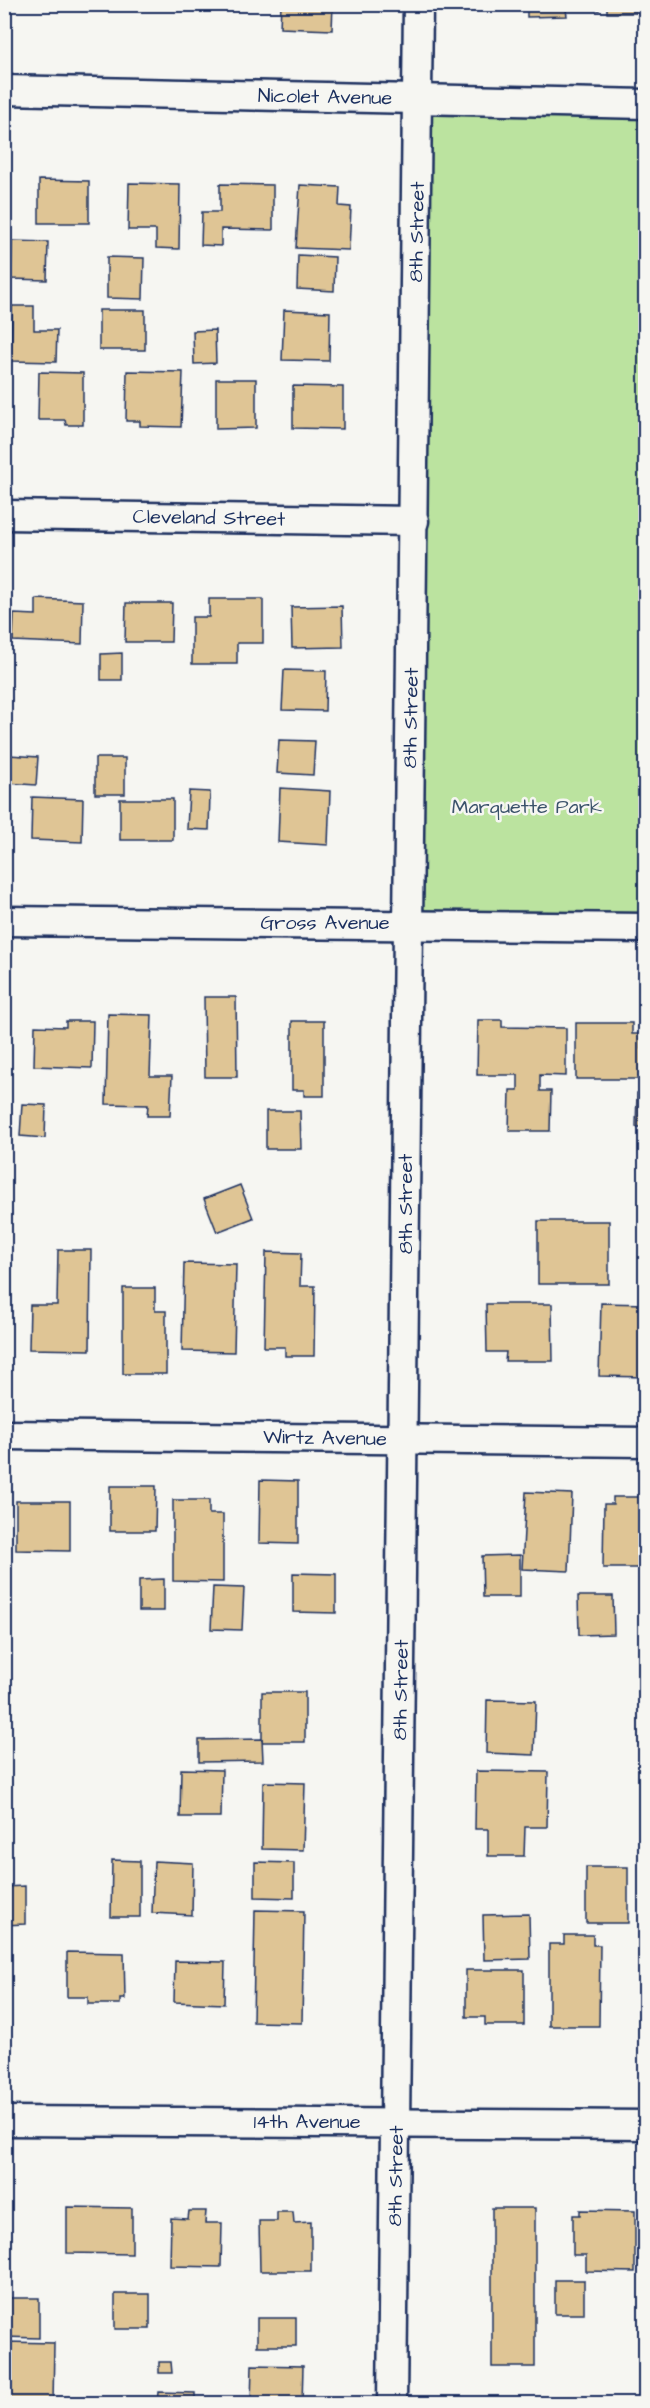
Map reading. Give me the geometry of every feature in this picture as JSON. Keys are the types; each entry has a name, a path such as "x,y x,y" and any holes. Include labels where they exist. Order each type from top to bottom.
{"street":[{"name":"8th Street","path":"392,2403 418,4"},
{"name":"Nicolet Avenue","path":"4,90 645,104"},
{"name":"Cleveland Street","path":"4,515 414,520"},
{"name":"Gross Avenue","path":"4,921 645,928"},
{"name":"Wirtz Avenue","path":"4,1435 645,1442"},
{"name":"14th Avenue","path":"4,2121 645,2125"}],"green space":[{"name":"Marquette Park","path":"418,99 645,104 645,928 408,924"}],"building":[{"path":"139,4 185,4 185,8 139,8"},
{"path":"281,4 333,4 332,30 280,28"},
{"path":"507,4 599,4 599,10 566,10 567,16 527,17 527,9 507,9"},
{"path":"607,4 638,4 638,13 607,13"},
{"path":"39,180 89,181 89,223 39,223"},
{"path":"129,183 180,184 179,249 156,248 156,230 128,230"},
{"path":"220,184 273,185 273,230 221,229 221,246 201,245 202,212 220,212"},
{"path":"300,185 340,187 339,206 351,207 349,250 296,248"},
{"path":"12,241 48,242 47,280 11,279"},
{"path":"298,255 335,257 334,291 297,289"},
{"path":"107,257 144,258 143,299 107,298"},
{"path":"12,306 34,306 34,330 57,330 56,362 11,361"},
{"path":"99,310 145,310 145,350 99,350"},
{"path":"284,310 330,312 329,361 282,360"},
{"path":"215,330 216,363 194,364 193,331"},
{"path":"127,371 183,372 181,427 140,426 140,421 126,421"},
{"path":"39,372 83,373 83,425 66,425 65,420 38,420"},
{"path":"216,379 256,379 256,428 216,429"},
{"path":"293,386 343,387 343,429 293,428"},
{"path":"36,599 83,601 82,644 13,641 14,614 36,615"},
{"path":"209,599 263,599 263,643 237,643 237,664 192,664 192,617 209,617"},
{"path":"126,603 172,603 171,642 125,642"},
{"path":"342,606 343,647 292,648 291,607"},
{"path":"122,653 122,680 101,680 101,654"},
{"path":"284,670 326,671 325,711 282,710"},
{"path":"279,740 315,741 313,775 277,773"},
{"path":"9,755 38,757 36,785 7,783"},
{"path":"95,758 125,758 125,794 95,794"},
{"path":"280,788 330,791 328,845 278,842"},
{"path":"189,791 210,792 209,830 187,829"},
{"path":"32,797 83,799 82,842 31,840"},
{"path":"120,799 173,799 173,840 120,840"},
{"path":"204,997 236,997 237,1077 205,1077"},
{"path":"108,1014 152,1015 150,1076 172,1076 170,1116 147,1116 148,1105 106,1104"},
{"path":"4,1020 9,1020 8,1084 4,1084"},
{"path":"478,1020 502,1020 502,1027 566,1028 566,1076 540,1075 540,1091 551,1091 550,1131 509,1131 510,1090 518,1090 518,1075 477,1075"},
{"path":"66,1021 93,1021 92,1068 34,1066 35,1026 66,1027"},
{"path":"292,1021 324,1021 324,1096 304,1096 304,1090 292,1090"},
{"path":"576,1023 632,1023 632,1034 641,1034 641,1049 646,1049 646,1079 576,1079"},
{"path":"637,1093 646,1093 646,1127 636,1127"},
{"path":"22,1104 46,1105 45,1138 20,1136"},
{"path":"266,1111 300,1111 301,1149 266,1149"},
{"path":"240,1185 253,1218 217,1232 204,1199"},
{"path":"538,1221 609,1221 609,1284 538,1284"},
{"path":"58,1250 91,1250 90,1350 29,1349 30,1305 57,1305"},
{"path":"266,1252 301,1253 300,1286 315,1286 314,1356 285,1356 285,1347 264,1347"},
{"path":"184,1263 236,1264 234,1352 182,1351"},
{"path":"123,1288 155,1288 155,1311 166,1311 166,1374 123,1374"},
{"path":"601,1303 646,1304 646,1377 599,1376"},
{"path":"486,1304 552,1304 553,1361 505,1361 506,1352 487,1352"},
{"path":"260,1480 298,1481 298,1544 259,1543"},
{"path":"110,1486 156,1486 155,1531 110,1531"},
{"path":"526,1492 572,1494 569,1571 522,1569"},
{"path":"613,1497 646,1497 646,1568 603,1568 604,1504 613,1504"},
{"path":"173,1500 209,1500 209,1514 223,1514 223,1582 173,1581"},
{"path":"16,1501 70,1501 70,1551 16,1550"},
{"path":"520,1555 520,1597 483,1597 482,1556"},
{"path":"293,1573 336,1574 336,1613 293,1612"},
{"path":"164,1579 164,1611 139,1611 139,1580"},
{"path":"213,1587 244,1588 242,1630 211,1629"},
{"path":"578,1596 613,1596 614,1634 579,1635"},
{"path":"262,1692 305,1692 305,1742 262,1742"},
{"path":"487,1700 536,1701 534,1755 486,1753"},
{"path":"262,1739 263,1761 199,1762 199,1740"},
{"path":"181,1769 222,1770 221,1817 180,1817"},
{"path":"476,1771 548,1772 547,1827 525,1827 524,1856 488,1856 488,1829 475,1829"},
{"path":"263,1782 305,1783 303,1850 262,1849"},
{"path":"112,1860 140,1861 140,1917 111,1917"},
{"path":"154,1861 193,1863 192,1915 152,1913"},
{"path":"255,1862 294,1863 294,1898 255,1897"},
{"path":"586,1867 628,1867 628,1923 586,1923"},
{"path":"25,1886 25,1924 4,1925 4,1887"},
{"path":"255,1910 304,1911 302,2023 253,2022"},
{"path":"529,1914 530,1959 484,1960 483,1915"},
{"path":"641,1921 646,1921 646,1956 641,1956"},
{"path":"564,1935 593,1935 593,1945 600,1945 599,2026 549,2026 549,1944 564,1944"},
{"path":"67,1952 124,1953 125,1999 120,1999 120,2004 88,2004 88,1997 67,1997"},
{"path":"175,1961 225,1962 224,2004 174,2002"},
{"path":"466,1970 524,1970 524,2025 485,2025 485,2017 466,2017"},
{"path":"67,2207 132,2208 132,2254 67,2253"},
{"path":"492,2208 535,2208 535,2367 492,2367"},
{"path":"580,2210 635,2211 635,2272 586,2271 586,2255 573,2255 573,2215 580,2215"},
{"path":"189,2211 206,2211 205,2223 222,2223 221,2267 170,2266 171,2218 188,2219"},
{"path":"277,2212 293,2212 294,2223 311,2222 311,2271 260,2271 259,2221 277,2221"},
{"path":"555,2280 584,2280 584,2314 555,2314"},
{"path":"115,2294 150,2294 150,2329 115,2329"},
{"path":"4,2298 39,2298 39,2338 4,2337"},
{"path":"257,2318 296,2318 296,2346 257,2346"},
{"path":"4,2342 54,2343 53,2404 4,2404"},
{"path":"159,2362 171,2362 172,2373 159,2373"},
{"path":"252,2365 303,2366 302,2404 251,2404"},
{"path":"158,2392 195,2393 195,2404 157,2404"}]}
